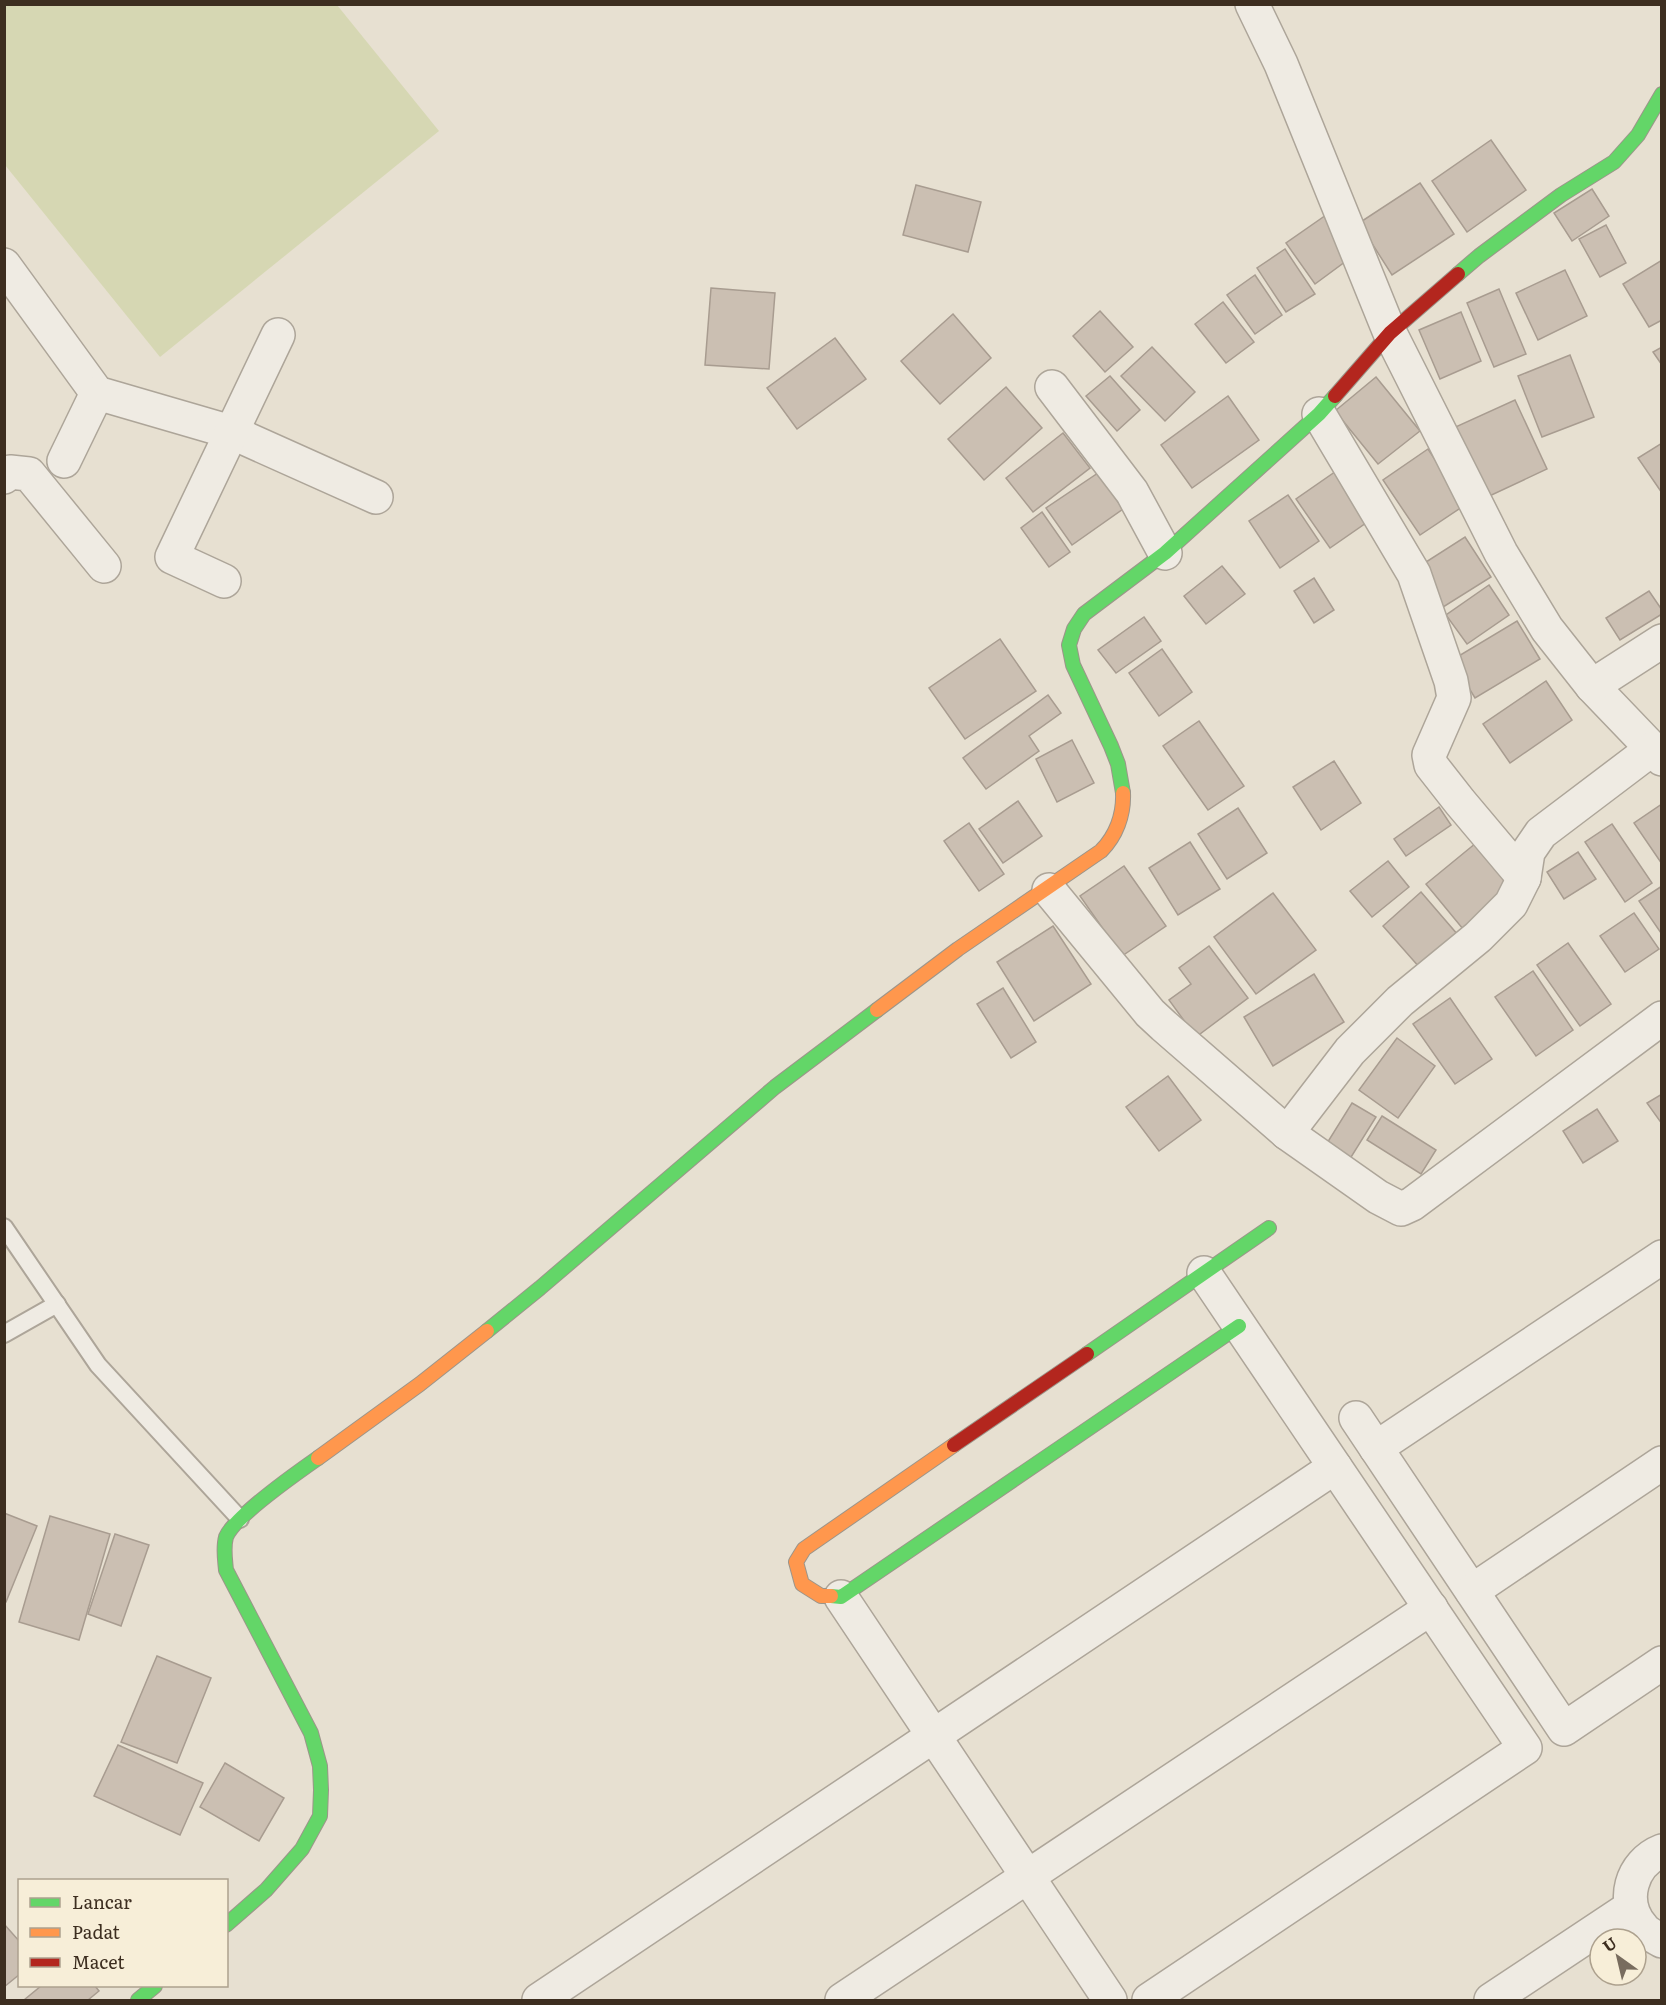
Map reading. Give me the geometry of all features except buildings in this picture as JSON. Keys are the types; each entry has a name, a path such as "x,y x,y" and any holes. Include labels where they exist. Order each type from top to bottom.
{"street":[{"path":"1252,4 1281,64 1390,333 1501,553 1547,629 1592,687 1657,754 1540,833 1528,852 1524,878 1510,904 1492,925 1400,1001 1350,1052 1287,1133"},
{"path":"228,1923 271,1887 302,1848 320,1817 322,1780 320,1760 311,1733 226,1570 224,1554 226,1539 232,1527 293,1476 420,1384 540,1288 775,1087 958,950 1090,860 1109,842 1119,826 1124,809 1125,787 1119,764 1078,678 1070,649 1070,637 1084,614 1165,552 1318,414 1390,333 1479,256 1561,195 1614,162 1638,135 1662,94"},
{"path":"4,264 97,393 231,432 376,497"},
{"path":"224,581 172,557 278,335"},
{"path":"1052,387 1132,492 1165,552"},
{"path":"64,461 97,393"},
{"path":"1318,414 1414,574 1451,681 1454,698 1429,755 1431,765 1524,878"},
{"path":"4,477 10,472 29,474 104,566"},
{"path":"1592,687 1662,641"},
{"path":"1049,890 1149,1012 1287,1133 1378,1197 1401,1209 1412,1204 1662,1018"},
{"path":"1239,1326 841,1597 820,1596 802,1584 796,1563 804,1549 1269,1228"},
{"path":"1376,1448 1662,1257"},
{"path":"1149,2001 1525,1748 1204,1273"},
{"path":"1356,1418 1564,1729 1662,1664"},
{"path":"1472,1592 1662,1463"},
{"path":"539,2001 1335,1467"},
{"path":"841,1597 1110,2001"},
{"path":"842,2001 1431,1608"},
{"path":"1662,1851 1641,1865 1631,1885 1631,1907 1642,1928 1662,1941"},
{"path":"1491,2001 1631,1907"},
{"path":"138,2001 154,1987"}],"lane":[{"path":"4,1227 98,1365 240,1519"},
{"path":"4,1334 57,1304"}],"green space":[{"path":"4,5 337,5 439,131 160,357 5,165"}],"traffic: fast":[{"path":"1458,274 1561,195 1614,162 1638,135 1662,94"},
{"path":"1123,793 1118,764 1111,746 1073,665 1069,645 1074,629 1084,614 1165,553 1319,414 1335,396"},
{"path":"487,1331 775,1087 877,1010"},
{"path":"1087,1354 1269,1228"},
{"path":"831,1596 841,1597 1239,1326"},
{"path":"228,1923 266,1890 302,1849 320,1816 321,1790 320,1766 311,1733 226,1570 225,1541 231,1528 253,1507 318,1458"},
{"path":"138,2000 154,1987"}],"traffic: slow":[{"path":"877,1010 958,949 1101,851 1111,839 1118,825 1123,793"},
{"path":"318,1458 420,1384 487,1331"},
{"path":"831,1596 821,1596 802,1584 796,1562 804,1549 954,1445"}],"traffic: jam":[{"path":"1335,396 1390,333 1458,274"},
{"path":"954,1445 1087,1354"}]}
